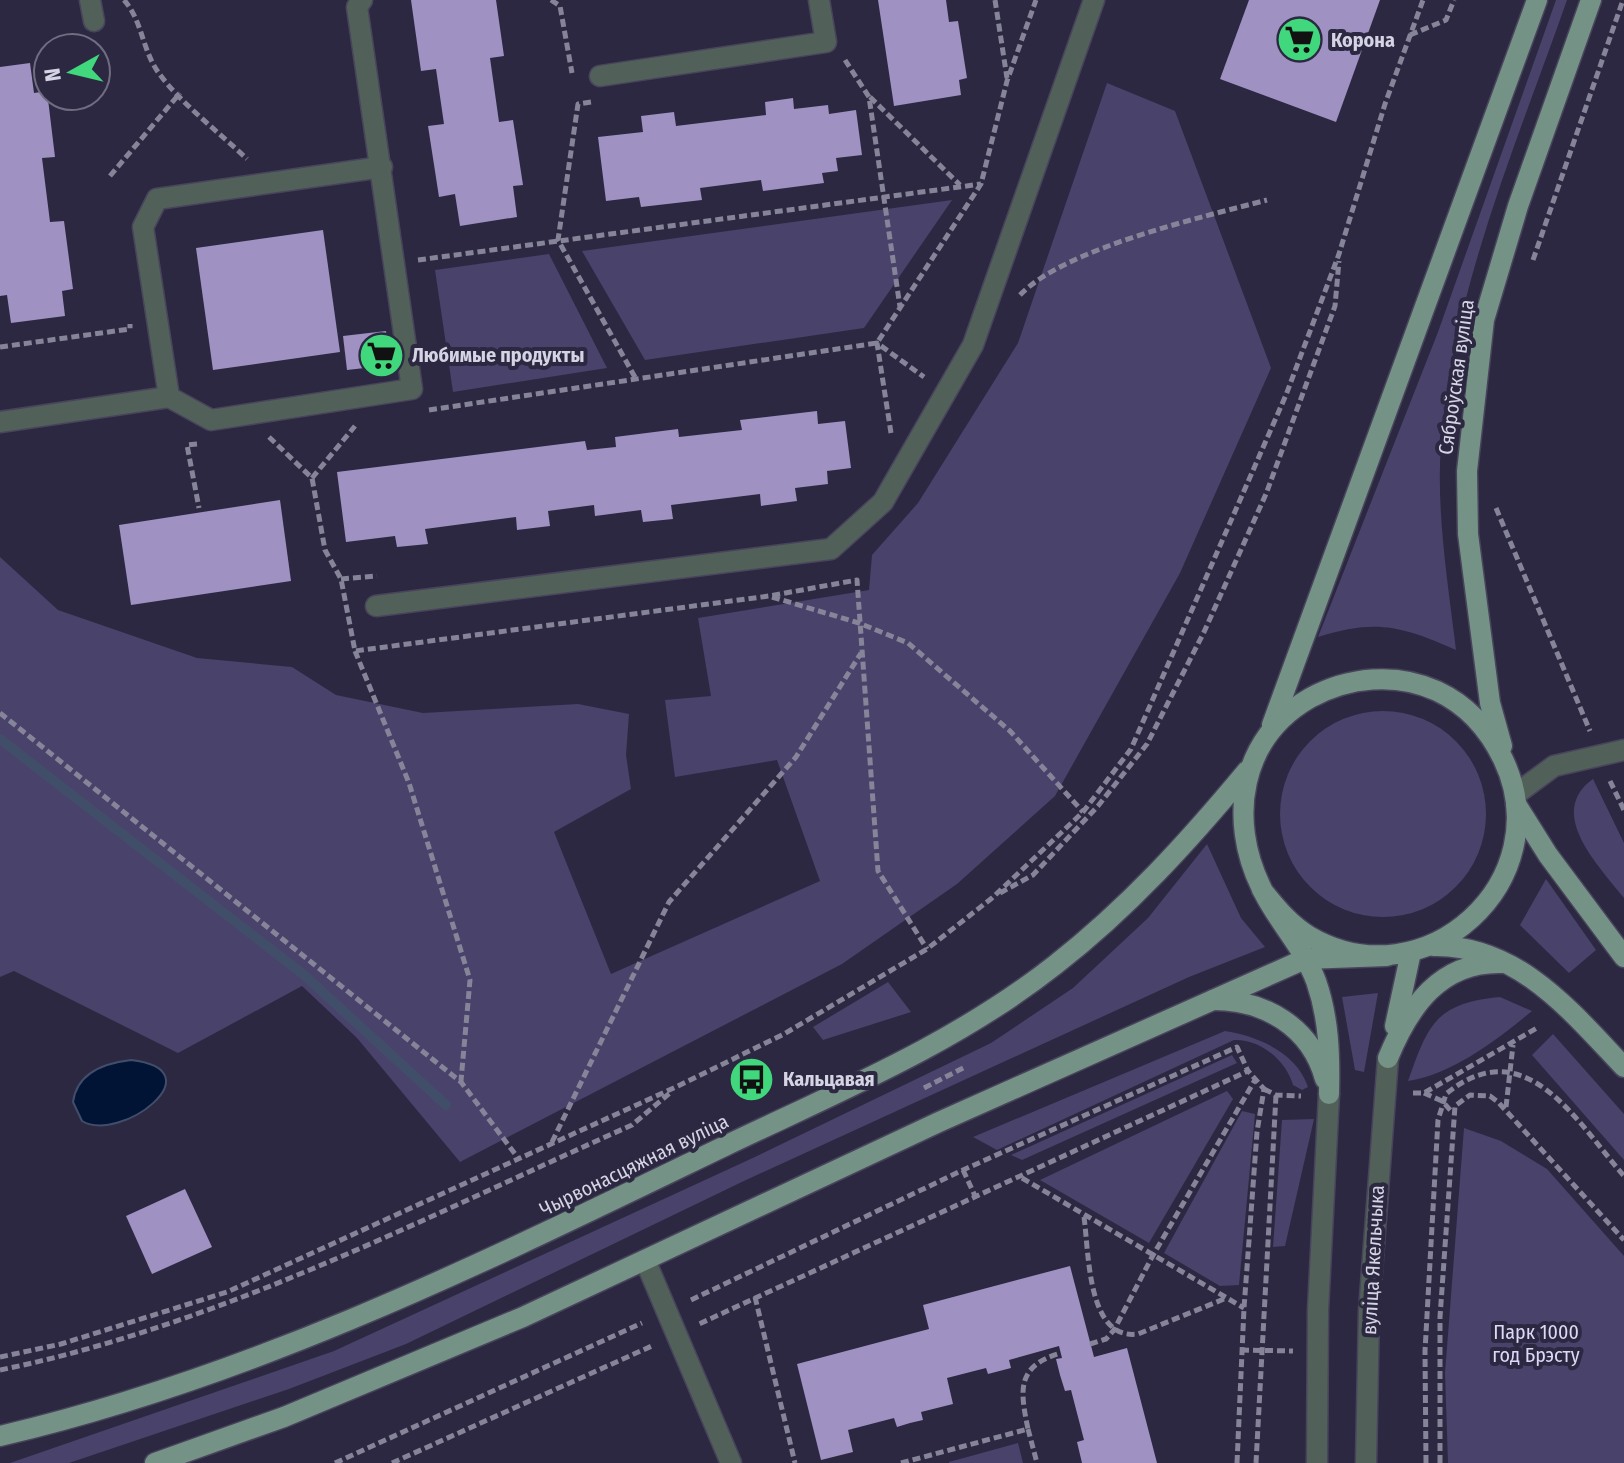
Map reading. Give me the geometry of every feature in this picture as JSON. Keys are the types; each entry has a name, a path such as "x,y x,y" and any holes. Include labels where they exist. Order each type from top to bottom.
{"main road":[{"name":"Сяброўская вуліца","path":"1269,733 1537,0"},
{"name":"Сяброўская вуліца","path":"1510,773 1490,703 1476,603 1467,471 1484,320 1518,206 1591,0"},
{"path":"1329,1094 1327,1022 1318,987 1305,959 1262,890 1246,853 1241,812 1247,771 1269,733 1296,706 1328,688 1364,679 1402,680 1437,691 1469,712 1494,740 1510,773 1516,799 1516,833 1509,862 1497,890 1467,923 1420,949 1388,1058"},
{"name":"Чырвонасцяжная вуліца","path":"0,1436 152,1395 338,1327 590,1213 945,1038 1041,976 1105,925 1155,876 1247,771"},
{"path":"1516,799 1548,855 1624,957"},
{"path":"1262,890 1283,916 1309,936 1340,949 1387,956"},
{"path":"155,1463 395,1373 1209,1000 1305,959 1387,956 1420,949 1469,948 1506,963 1551,992 1624,1067"},
{"path":"1388,1058 1408,1016 1428,989 1466,968 1506,963"},
{"path":"1209,1000 1246,1004 1284,1019 1314,1052 1329,1094"}],"street":[{"path":"0,422 169,397 211,420 412,389 357,7 362,0"},
{"path":"600,76 826,42 819,0"},
{"path":"376,606 831,549 849,534 883,502 973,345 1094,0"},
{"path":"169,397 143,227 157,199 382,167"},
{"path":"1516,799 1554,766 1598,753 1624,750"},
{"name":"вуліца Якельчыка","path":"1366,1463 1369,1311 1388,1058"},
{"path":"1317,1463 1318,1351 1329,1094"},
{"path":"645,1260 731,1463"}],"path":[{"path":"124,0 136,13 142,41 158,73 251,163"},
{"path":"551,0 560,6 573,80"},
{"path":"995,0 1007,81"},
{"path":"892,438 877,343 981,184 1007,81 1036,0"},
{"path":"0,1357 61,1344 227,1292 678,1086 784,1034 927,949 992,898 1083,812 1131,749 1286,395 1339,254 1423,0"},
{"path":"1410,35 1446,20 1454,0"},
{"path":"1528,276 1623,0"},
{"path":"843,53 846,66 869,97 960,186"},
{"path":"576,92 578,104 558,240 636,379"},
{"path":"110,176 180,93"},
{"path":"869,97 900,307"},
{"path":"578,104 594,102"},
{"path":"414,260 981,184"},
{"path":"1010,306 1029,286 1092,253 1184,221 1267,200"},
{"path":"992,898 1033,875 1098,806 1147,744 1204,632 1266,494 1335,306 1339,254"},
{"path":"420,411 877,343 946,392"},
{"path":"312,478 360,420 344,422"},
{"path":"281,431 265,433 312,478 325,550 341,579 355,651 409,783 470,980 461,1082"},
{"path":"199,508 187,445 203,443"},
{"path":"1492,499 1533,602 1578,697 1598,753 1624,810"},
{"path":"849,534 857,580 878,871 927,949"},
{"path":"355,651 769,596 857,580"},
{"path":"769,596 859,623 908,643 1010,731 1083,812"},
{"path":"552,1143 669,902 796,757 861,652"},
{"path":"0,713 461,1082 518,1158"},
{"path":"1424,1093 1460,1070 1513,1045 1537,1028"},
{"path":"1506,1108 1513,1045"},
{"path":"335,1463 668,1311 963,1170 1237,1047 1248,1071 1264,1089 1276,1095 1301,1096"},
{"path":"924,1088 965,1067"},
{"path":"392,1463 1022,1178 1248,1071"},
{"path":"1426,1463 1425,1351 1438,1120 1442,1101 1472,1077 1511,1072 1529,1076 1553,1094 1624,1176"},
{"path":"1090,1344 1106,1339 1114,1330 1152,1257 1255,1080"},
{"path":"0,1370 49,1360 247,1296 632,1125 678,1086"},
{"path":"1237,1463 1244,1308 1256,1142 1264,1089"},
{"path":"1408,1093 1424,1093 1442,1101 1452,1112"},
{"path":"1256,1463 1276,1095"},
{"path":"1440,1463 1438,1364 1452,1112 1470,1095 1490,1096 1506,1108 1624,1240"},
{"path":"963,1170 976,1198"},
{"path":"1022,1178 1152,1257 1244,1308"},
{"path":"1084,1217 1098,1309 1106,1324 1114,1330 1138,1334 1225,1299"},
{"path":"755,1297 795,1463"},
{"path":"1241,1350 1318,1351"},
{"path":"1037,1463 1023,1404 1024,1379 1037,1362 1061,1353"},
{"path":"901,1463 1028,1429"}],"green space":[{"path":"1556,0 1567,0 1489,218 1458,330 1448,387 1441,444 1440,495 1456,650 1419,635 1388,628 1356,628 1318,637 1438,332"},
{"path":"1107,83 1175,111 1271,368 1180,573 1055,796 957,884 842,964 460,1162 357,1038 302,986 178,1053 14,971 0,977 0,557 58,610 197,658 292,667 336,695 423,713 578,704 629,714 626,755 631,789 554,832 611,974 820,881 777,760 675,777 665,700 711,696 698,618 869,590 872,555 918,503 1018,343"},
{"path":"952,200 864,328 645,360 582,251"},
{"path":"549,254 607,368 453,392 435,270"},
{"path":"1383,711 1422,719 1456,741 1478,775 1486,814 1478,853 1456,887 1422,909 1383,917 1344,909 1310,887 1288,853 1280,814 1288,775 1310,741 1344,719"},
{"path":"1593,779 1624,843 1624,898 1591,856 1575,823 1574,808 1580,793"},
{"path":"1207,844 1241,918 1265,947 1189,977 746,1180 406,1344 289,1389 69,1463 10,1463 334,1351 757,1156 991,1043 1073,988 1148,918"},
{"path":"1546,879 1596,950 1569,973 1520,925"},
{"path":"888,982 911,1012 823,1040 813,1027"},
{"path":"1378,993 1364,1072 1355,1070 1342,997"},
{"path":"1500,997 1532,1011 1458,1063 1408,1081 1422,1045 1438,1020 1461,1005"},
{"path":"1225,1031 1275,1048 1295,1065 1308,1087 1302,1090 1293,1085 1285,1068 1263,1047 1234,1040 997,1150 973,1137"},
{"path":"1553,1034 1624,1114 1624,1160 1532,1055"},
{"path":"1232,1055 1237,1063 1022,1160 1011,1155"},
{"path":"1227,1091 1233,1099 1149,1243 1040,1180"},
{"path":"1242,1111 1255,1114 1239,1285 1220,1286 1164,1253"},
{"path":"1314,1119 1285,1246 1273,1247 1282,1120"},
{"name":"Парк 1000 год Брэсту","path":"1464,1128 1501,1141 1547,1169 1624,1256 1624,1463 1448,1463 1445,1373"},
{"path":"1018,1443 1023,1463 949,1463 949,1462"}],"water":[{"path":"131,1060 155,1066 165,1077 164,1090 153,1103 118,1123 99,1125 82,1121 73,1102 80,1083 102,1067"}],"building":[{"path":"411,0 496,0 504,56 490,58 499,122 513,120 523,185 513,186 517,217 460,226 455,194 439,197 428,126 444,124 436,69 421,71"},
{"path":"878,0 946,0 949,22 958,21 967,78 959,80 961,95 894,106"},
{"name":"Корона","path":"1249,0 1380,0 1336,122 1220,79"},
{"path":"30,63 32,112 50,112 55,157 42,158 50,222 64,221 73,289 62,291 65,316 11,323 7,295 0,296 0,67"},
{"path":"793,98 794,109 828,105 829,114 856,110 862,155 836,158 838,171 822,173 824,183 763,191 761,180 700,188 702,200 641,207 639,197 606,201 598,137 643,132 641,116 674,112 676,126 766,115 765,102"},
{"path":"323,230 340,352 213,370 196,248"},
{"path":"386,331 391,365 347,370 343,336"},
{"path":"817,411 818,424 845,421 851,468 827,471 828,484 795,488 797,501 761,506 760,494 671,505 673,519 643,522 641,510 595,516 594,505 548,511 550,526 517,530 516,517 425,529 428,544 397,547 395,536 346,542 337,472 585,441 587,450 616,447 615,437 678,429 679,437 742,430 740,420"},
{"path":"280,500 291,581 131,605 119,525"},
{"path":"185,1189 212,1247 152,1274 126,1216"},
{"path":"1070,1266 1094,1357 1127,1348 1157,1463 1082,1463 1077,1442 1084,1440 1071,1390 1065,1391 1060,1375 1056,1359 1062,1358 1059,1346 1009,1360 1011,1368 988,1374 986,1368 947,1378 953,1404 921,1412 923,1420 897,1427 894,1418 848,1430 853,1452 821,1460 797,1364 929,1329 923,1305"}],"waterway":[{"path":"0,739 304,975 446,1105"}],"place":[{"name":"Корона","path":"1300,40"},
{"name":"Любимые продукты","path":"381,355"},
{"name":"Кальцавая","path":"752,1079"}]}
